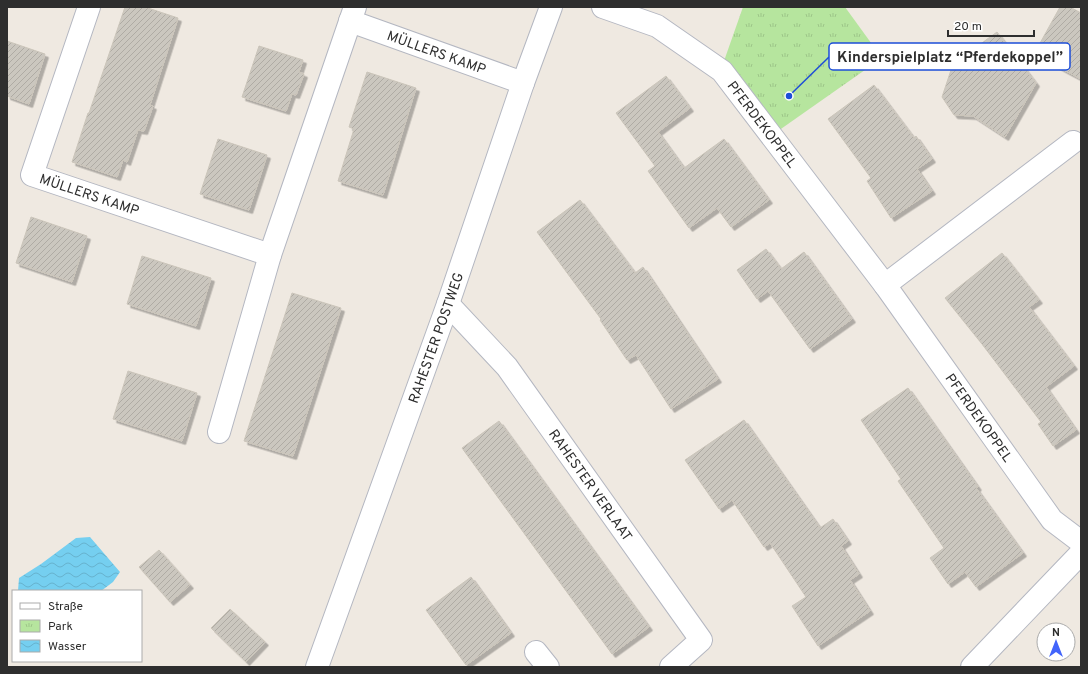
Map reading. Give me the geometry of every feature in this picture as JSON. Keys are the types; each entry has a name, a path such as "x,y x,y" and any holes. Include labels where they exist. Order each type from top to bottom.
{"street":[{"name":"MÜLLERS KAMP","path":"89,7 32,175 270,255"},
{"name":"RAHESTER POSTWEG","path":"317,667 448,304 523,83 551,7"},
{"name":"PFERDEKOPPEL","path":"603,7 657,26 722,71 885,285 1052,520 1081,542"},
{"name":"MÜLLERS KAMP","path":"218,432 270,255 352,14 523,83"},
{"path":"885,285 1073,142"},
{"name":"RAHESTER VERLAAT","path":"448,304 507,367 701,640 670,667"},
{"path":"972,667 1081,553"}],"green space":[{"path":"743,7 845,7 882,58 778,131 724,61"}],"water":[{"path":"90,537 120,572 113,582 102,590 18,590 19,578 76,538"}],"building":[{"path":"125,7 145,7 178,18 150,105 153,106 144,131 138,130 127,162 123,160 117,177 72,162"},
{"path":"1060,7 1070,7 1081,13 1081,79 1034,54"},
{"path":"997,32 1036,83 1005,137 973,116 954,115 942,97 953,64"},
{"path":"7,41 45,54 29,104 7,96"},
{"path":"259,46 303,60 299,72 304,74 296,95 292,94 286,111 242,97"},
{"path":"367,72 416,88 383,195 338,181 354,129 349,127"},
{"path":"666,76 690,108 658,132 684,168 724,139 769,200 731,227 717,208 689,228 648,171 655,166 616,113"},
{"path":"874,85 914,138 916,136 932,159 917,169 932,191 891,218 867,181 871,178 828,119"},
{"path":"218,139 267,155 249,210 200,194"},
{"path":"580,200 635,273 643,267 718,379 671,409 636,355 627,360 600,320 601,319 537,232"},
{"path":"31,217 87,236 72,282 16,263"},
{"path":"766,249 781,269 804,252 852,319 810,349 768,291 757,299 737,270"},
{"path":"1002,253 1039,300 1029,307 1074,366 1046,387 1076,430 1053,446 1038,424 1041,422 945,298"},
{"path":"142,256 211,278 196,326 127,304"},
{"path":"292,293 341,308 293,456 244,441"},
{"path":"128,371 197,393 182,441 113,419"},
{"path":"908,388 978,487 976,488 1023,553 976,587 965,572 948,584 930,558 944,548 898,481 901,479 861,420"},
{"path":"744,420 820,528 833,519 848,541 841,546 859,574 850,580 870,611 818,646 792,606 806,597 770,543 764,547 732,500 719,509 685,460"},
{"path":"499,421 649,627 612,654 462,448"},
{"path":"159,550 190,585 170,602 139,567"},
{"path":"471,577 511,633 466,665 426,610"},
{"path":"230,609 265,642 246,662 211,628"}],"place":[{"name":"Kinderspielplatz “Pferdekoppel”","path":"789,96"}]}
